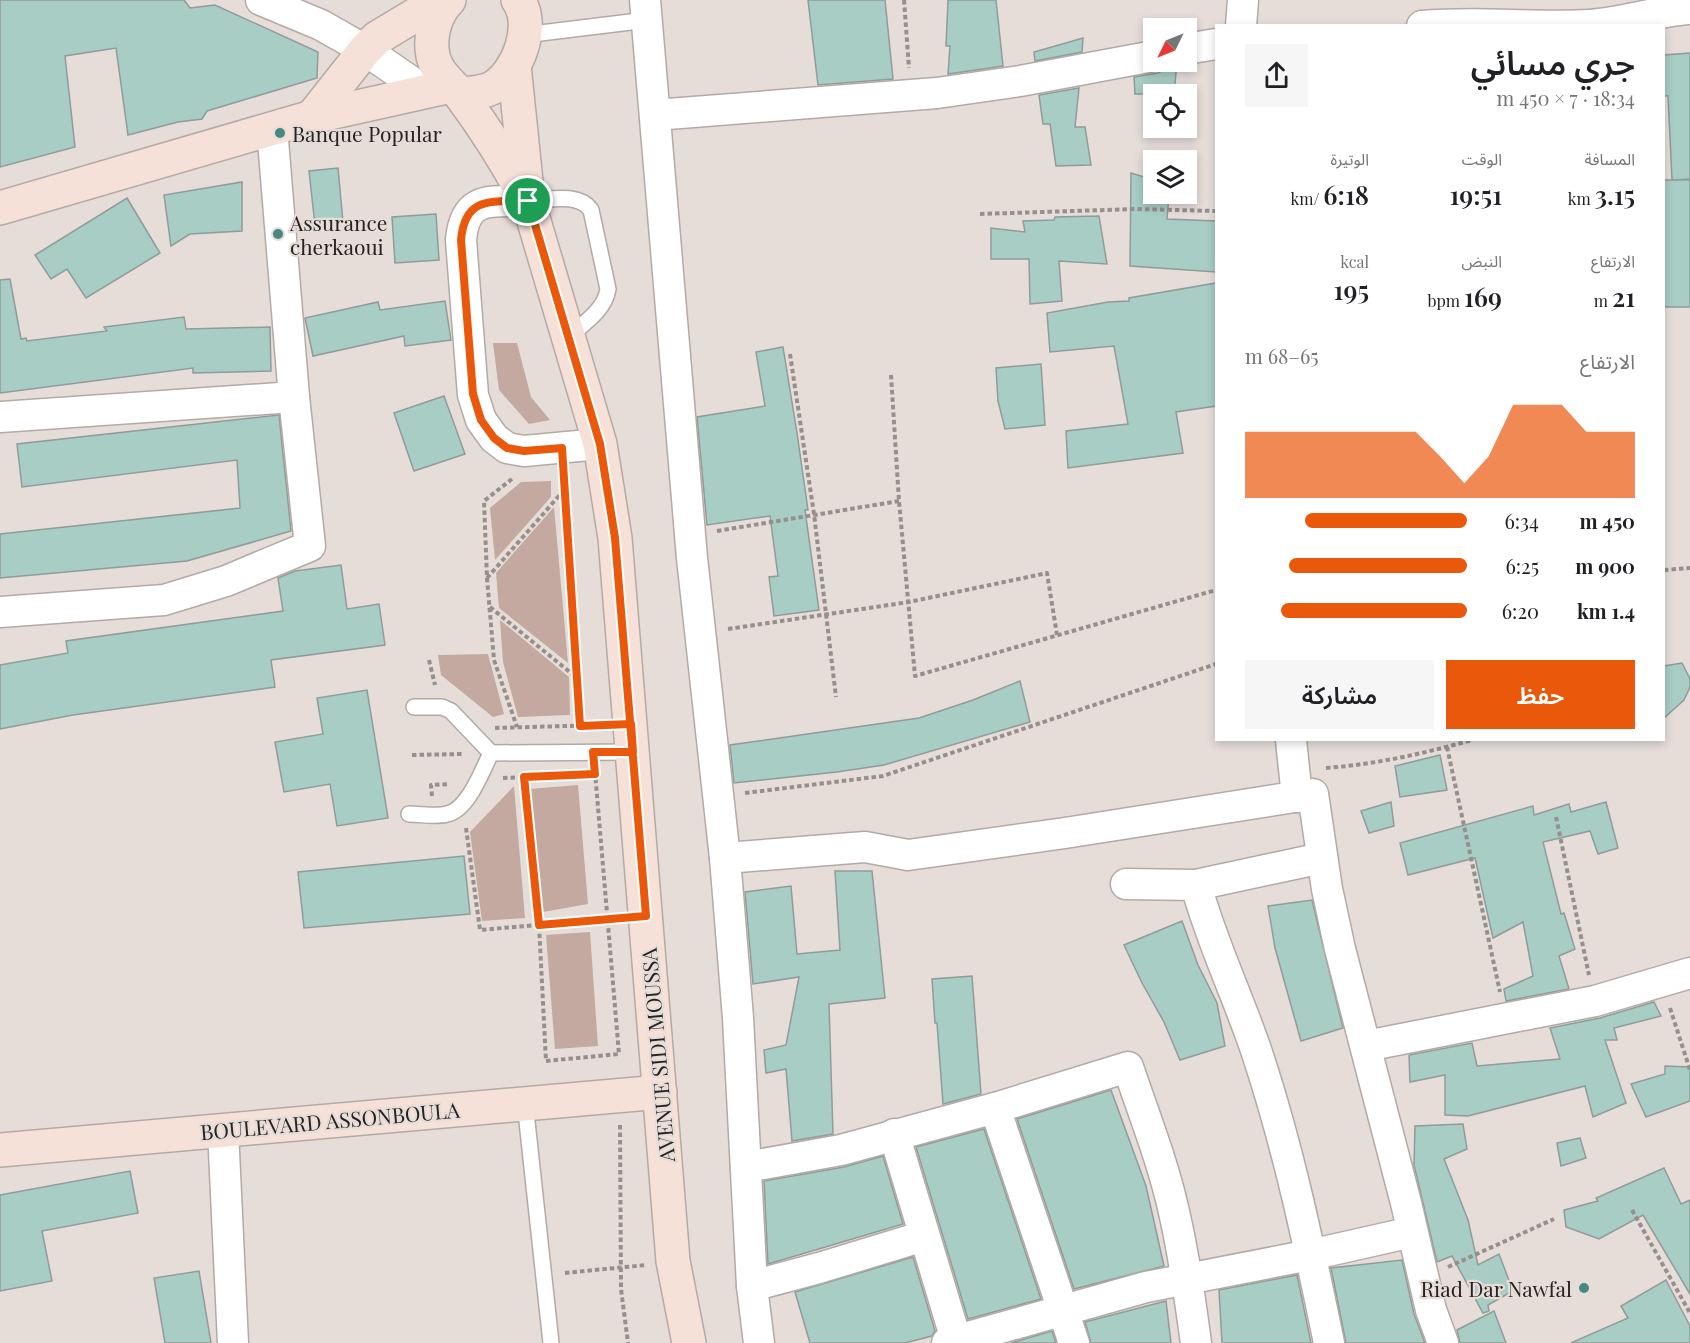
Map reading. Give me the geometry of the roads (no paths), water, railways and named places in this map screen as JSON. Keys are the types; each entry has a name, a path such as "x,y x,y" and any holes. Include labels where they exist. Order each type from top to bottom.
{"street":[{"path":"261,0 321,25 445,90"},
{"path":"312,117 377,38 440,0"},
{"name":"AVENUE SIDI MOUSSA","path":"449,0 443,6 435,22 432,39 433,56 445,90 501,155 528,201"},
{"path":"1241,24 1242,0"},
{"path":"1596,24 1666,10 1690,9"},
{"path":"646,10 699,634 725,858 738,1018 753,1286 759,1343"},
{"path":"0,208 312,117 445,90 477,93 492,88 505,79 514,65 525,13"},
{"path":"1441,24 1520,24"},
{"path":"1197,47 1215,44"},
{"path":"655,115 912,94 1020,81 1143,58"},
{"name":"AVENUE SIDI MOUSSA","path":"514,65 528,201 600,444 615,538 673,1261 689,1343"},
{"path":"0,612 164,600 226,581 310,546 294,397 272,128"},
{"path":"528,201 479,204 462,222 461,240 473,394 481,420 494,438 507,448 524,451 600,444"},
{"path":"0,417 294,397"},
{"path":"1291,741 1297,783"},
{"path":"725,858 865,847 908,855 1065,833 1297,783 1313,794 1322,858 1340,949 1431,1310 1443,1343"},
{"path":"1126,884 1196,885 1322,858"},
{"path":"1196,885 1218,952 1258,1055 1291,1171 1329,1343"},
{"path":"1366,1046 1594,1001 1690,973"},
{"path":"746,1167 841,1150 995,1108 1128,1067 1174,1210 1196,1343"},
{"name":"BOULEVARD ASSONBOULA","path":"0,1150 660,1092"},
{"path":"995,1108 1074,1343"},
{"path":"223,1130 233,1343"},
{"path":"894,1134 953,1342 1117,1294 1412,1232"},
{"path":"753,1286 924,1236"}],"lane":[{"path":"525,13 646,10"},
{"path":"528,201 576,199 588,205 591,210 608,289 607,297 598,310 568,336"},
{"path":"414,706 442,707 451,711 491,753 593,752 632,738"},
{"path":"409,814 448,814 458,810 466,802 491,753"},
{"path":"525,1103 551,1343"}],"place":[{"name":"Banque Popular","path":"280,133"},
{"name":"Assurance cherkaoui","path":"278,234"},
{"name":"Riad Dar Nawfal","path":"1584,1288"}]}
